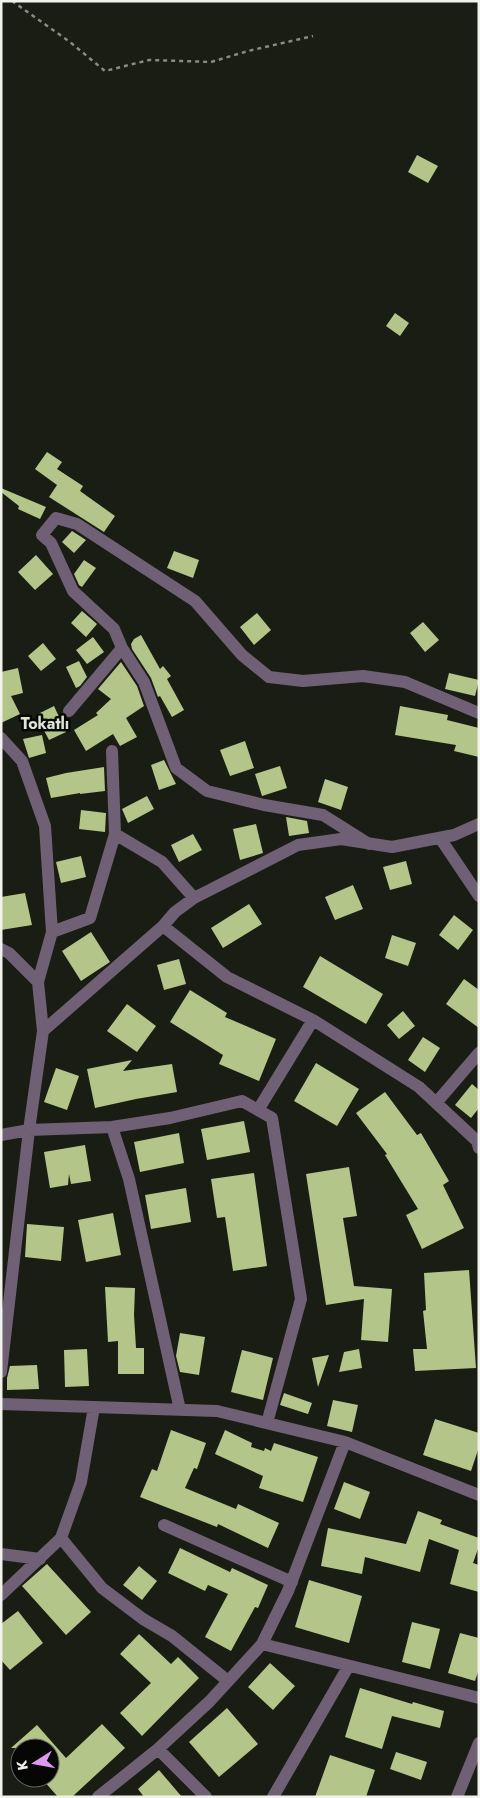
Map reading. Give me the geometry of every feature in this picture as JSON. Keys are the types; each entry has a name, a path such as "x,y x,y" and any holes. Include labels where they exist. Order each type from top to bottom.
{"street":[{"path":"370,844 324,815 264,805 207,791 176,768 144,682 122,648 114,629 74,591 51,543 42,535 56,518 77,524 195,601 242,655 269,678 303,681 363,676 406,682 479,713"},
{"path":"70,711 122,648"},
{"path":"1,738 22,761 44,826 52,932 38,982 43,1031 29,1130 1,1372"},
{"path":"52,932 90,918 116,834 112,751"},
{"path":"43,1031 163,926 175,912 194,898 298,845 342,839 392,847 454,835 479,824"},
{"path":"116,834 162,862 194,898"},
{"path":"440,838 479,896"},
{"path":"163,926 228,977 313,1020 419,1087 477,1141 479,1148"},
{"path":"1,949 9,953 38,982"},
{"path":"258,1110 313,1020"},
{"path":"436,1103 479,1053"},
{"path":"1,1135 29,1130 112,1127 170,1118 242,1102 272,1118 301,1299 267,1423"},
{"path":"112,1127 129,1179 180,1410"},
{"path":"1,1404 218,1411 345,1442 479,1495"},
{"path":"1,1595 61,1538 80,1482 94,1407"},
{"path":"98,1797 158,1749 210,1702 262,1644 292,1582 345,1442"},
{"path":"164,1525 292,1582"},
{"path":"61,1538 102,1588 143,1619 172,1636 228,1681"},
{"path":"1,1554 40,1560"},
{"path":"262,1644 479,1698"},
{"path":"273,1797 348,1666"},
{"path":"457,1797 479,1743"},
{"path":"158,1749 206,1797"}],"path":[{"path":"12,1 70,42 105,70 149,60 211,62 248,50 313,36"}],"building":[{"path":"417,155 438,166 428,183 408,172"},
{"path":"395,313 409,323 400,336 386,326"},
{"path":"47,452 62,462 57,469 83,486 80,491 115,516 104,532 49,497 57,485 35,469"},
{"path":"1,488 46,507 40,519 18,509 19,506 1,492"},
{"path":"72,531 86,540 74,553 62,542"},
{"path":"174,551 199,560 193,578 167,568"},
{"path":"36,555 53,574 35,590 18,572"},
{"path":"84,560 96,568 82,587 79,585 74,574"},
{"path":"82,611 97,624 86,637 71,623"},
{"path":"257,613 271,630 254,645 240,627"},
{"path":"423,622 439,640 425,652 410,633"},
{"path":"141,635 160,669 163,666 171,676 167,679 184,710 172,717 160,696 158,697 151,678 132,649 131,644 134,639"},
{"path":"93,637 104,652 87,664 76,650"},
{"path":"43,643 56,659 41,671 28,656"},
{"path":"79,661 87,677 76,688 66,667"},
{"path":"121,662 137,686 144,706 126,718 137,737 120,746 113,734 86,751 74,730 98,715 96,713 111,699 98,689"},
{"path":"18,668 23,693 11,696 20,714 1,723 1,672"},
{"path":"449,673 479,680 475,696 445,689"},
{"path":"54,706 66,732 49,740 36,715"},
{"path":"400,706 448,715 447,720 479,728 479,757 454,751 456,745 395,735"},
{"path":"42,735 46,753 29,758 23,739"},
{"path":"245,741 254,768 230,776 220,750"},
{"path":"164,760 176,784 159,790 151,765"},
{"path":"280,766 287,788 262,796 255,774"},
{"path":"104,767 105,791 51,798 46,778"},
{"path":"325,779 348,787 341,810 318,802"},
{"path":"147,796 154,809 128,823 122,809"},
{"path":"81,810 106,813 105,832 79,829"},
{"path":"286,817 307,821 309,833 289,836"},
{"path":"256,824 263,853 240,860 233,829"},
{"path":"193,834 202,850 179,862 171,845"},
{"path":"81,856 86,877 61,883 56,862"},
{"path":"406,861 412,884 390,890 383,867"},
{"path":"353,885 363,909 335,920 325,897"},
{"path":"25,893 32,925 1,930 1,897"},
{"path":"249,904 262,924 223,948 211,928"},
{"path":"454,915 473,930 458,950 439,935"},
{"path":"91,932 110,962 81,981 62,951"},
{"path":"392,935 416,943 408,966 385,958"},
{"path":"320,956 383,994 366,1024 303,987"},
{"path":"179,959 186,984 164,990 157,965"},
{"path":"464,979 479,990 479,1028 446,1004"},
{"path":"190,990 227,1013 225,1017 276,1039 259,1081 219,1064 223,1055 170,1022"},
{"path":"127,1004 156,1026 137,1052 107,1031"},
{"path":"403,1011 415,1026 399,1039 387,1025"},
{"path":"423,1037 440,1048 425,1072 408,1060"},
{"path":"132,1060 123,1071 172,1064 177,1092 95,1108 87,1069"},
{"path":"316,1063 359,1089 337,1126 294,1101"},
{"path":"56,1068 79,1076 67,1110 44,1102"},
{"path":"472,1084 479,1090 479,1108 471,1118 455,1105"},
{"path":"385,1092 417,1135 421,1133 449,1181 443,1185 464,1228 422,1249 406,1215 418,1209 385,1155 387,1154 356,1113"},
{"path":"244,1121 250,1152 207,1160 201,1129"},
{"path":"179,1133 184,1163 140,1172 134,1142"},
{"path":"85,1145 91,1181 71,1184 69,1174 68,1185 50,1188 44,1152"},
{"path":"349,1167 357,1216 343,1218 354,1286 392,1289 388,1342 361,1340 364,1299 326,1305 306,1174"},
{"path":"254,1173 267,1266 233,1271 225,1217 217,1218 211,1179"},
{"path":"186,1188 191,1222 151,1229 145,1195"},
{"path":"113,1213 121,1255 86,1262 78,1220"},
{"path":"27,1224 64,1227 61,1261 25,1257"},
{"path":"469,1270 476,1368 415,1371 413,1349 427,1349 423,1311 426,1310 424,1273"},
{"path":"105,1287 135,1288 136,1348 144,1348 144,1374 118,1374 118,1341 108,1342"},
{"path":"180,1333 205,1337 199,1375 180,1372 176,1356"},
{"path":"87,1349 89,1386 65,1387 64,1350"},
{"path":"359,1349 362,1368 339,1372 344,1352"},
{"path":"242,1350 273,1358 263,1400 231,1392"},
{"path":"329,1355 318,1387 312,1358"},
{"path":"37,1365 39,1389 7,1390 10,1366"},
{"path":"284,1393 312,1403 308,1414 280,1405"},
{"path":"333,1400 358,1405 352,1432 327,1426"},
{"path":"435,1419 479,1433 479,1447 471,1471 423,1455"},
{"path":"171,1430 206,1443 197,1469 194,1468 185,1488 236,1509 238,1504 279,1523 268,1548 218,1524 217,1527 140,1497 152,1469 157,1471"},
{"path":"225,1430 252,1443 251,1447 264,1451 265,1448 271,1451 274,1443 318,1457 303,1502 259,1488 263,1476 215,1454"},
{"path":"344,1482 370,1492 360,1519 334,1509"},
{"path":"418,1511 442,1520 440,1524 479,1538 479,1546 473,1563 479,1565 479,1592 450,1584 459,1550 429,1539 420,1572 365,1557 362,1574 321,1566 328,1528 406,1544"},
{"path":"180,1548 230,1572 232,1568 268,1585 258,1608 255,1607 231,1651 205,1637 228,1594 208,1585 205,1591 168,1573"},
{"path":"47,1564 91,1612 66,1635 22,1586"},
{"path":"139,1566 157,1581 142,1600 123,1585"},
{"path":"309,1580 362,1596 349,1643 295,1627"},
{"path":"18,1611 43,1643 10,1670 1,1660 1,1624"},
{"path":"412,1622 440,1629 430,1669 402,1662"},
{"path":"460,1633 479,1638 479,1669 475,1681 448,1673"},
{"path":"139,1634 171,1664 178,1657 199,1678 142,1736 120,1713 151,1683 120,1654"},
{"path":"270,1663 295,1686 273,1710 248,1687"},
{"path":"360,1688 412,1704 413,1702 444,1711 440,1728 392,1716 382,1749 345,1737"},
{"path":"227,1708 258,1744 219,1777 189,1742"},
{"path":"102,1724 125,1748 72,1797 58,1797 50,1788 60,1788 60,1751 66,1758"},
{"path":"37,1725 48,1738 22,1738"},
{"path":"396,1752 427,1762 421,1780 390,1769"},
{"path":"330,1755 375,1770 366,1797 315,1797"},
{"path":"159,1770 182,1797 144,1797 138,1789"}],"district":[{"name":"Tokatlı","path":"45,723"}]}
